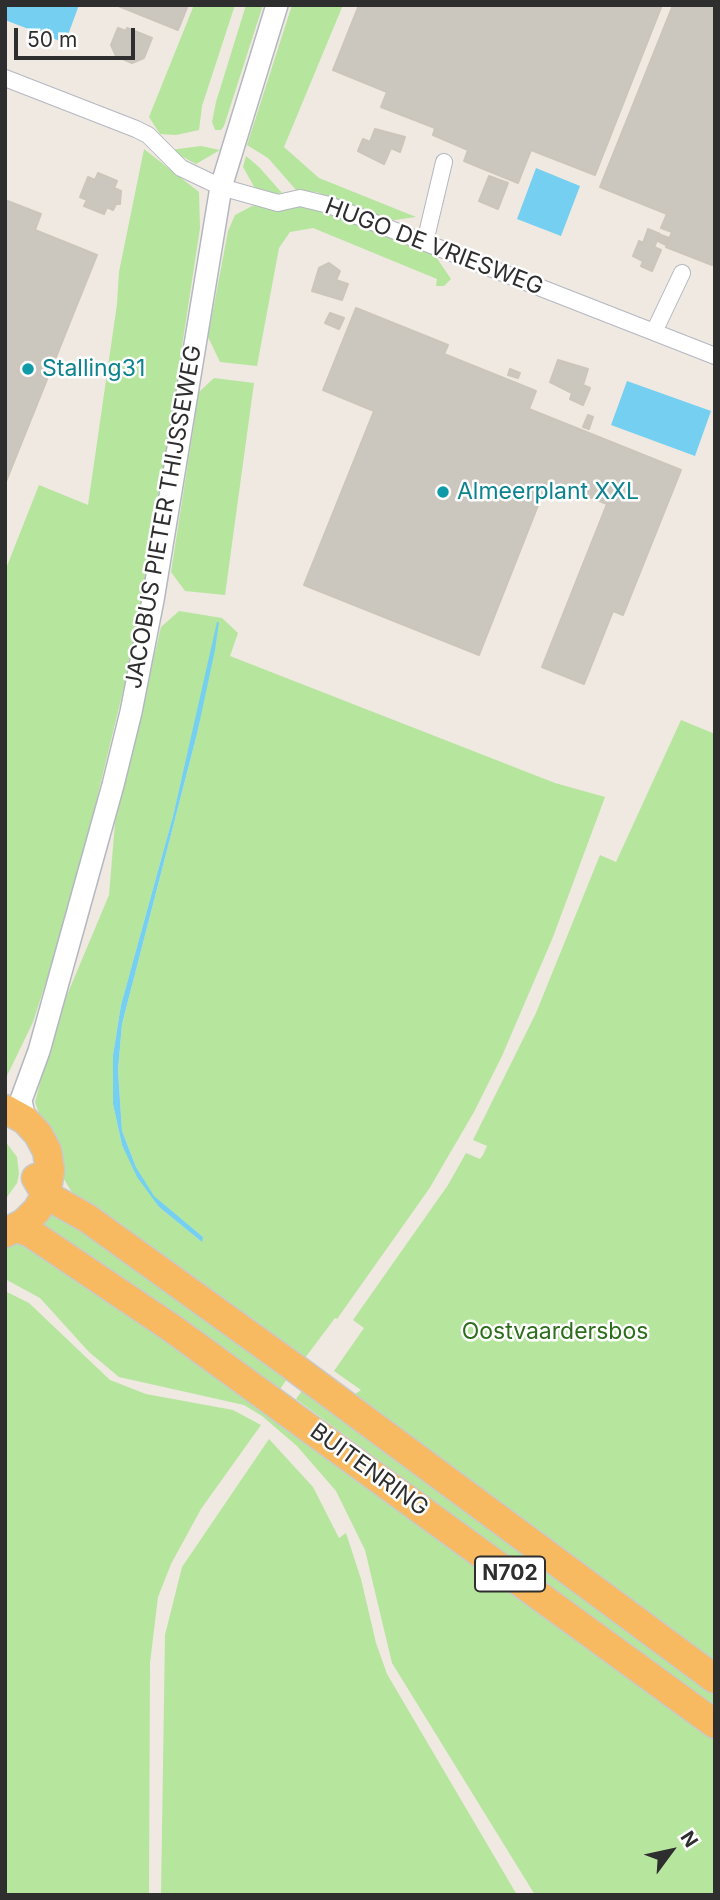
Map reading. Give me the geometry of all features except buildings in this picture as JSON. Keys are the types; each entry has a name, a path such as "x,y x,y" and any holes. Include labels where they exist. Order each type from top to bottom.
{"highway":[{"path":"12,1117 43,1142 49,1161 44,1184"},
{"name":"BUITENRING","path":"44,1184 87,1219 535,1544 715,1679"},
{"name":"N702","path":"9,1227 31,1217 44,1184"},
{"name":"BUITENRING","path":"9,1227 29,1232 173,1329 715,1724"}],"street":[{"name":"JACOBUS PIETER THIJSSEWEG","path":"12,1117 21,1100 43,1028 113,785 131,712 153,600 221,187 277,5"},
{"name":"HUGO DE VRIESWEG","path":"5,78 148,135 181,169 221,187 278,203 300,198 329,205 715,356"},
{"path":"425,242 444,162"},
{"path":"654,332 682,273"},
{"name":"JACOBUS PIETER THIJSSEWEG","path":"5,1096 43,1028"}],"green space":[{"path":"194,5 235,5 202,106 199,130 176,135 160,134 149,117"},
{"path":"246,5 263,5 224,126 221,130 215,130 212,122 216,102"},
{"path":"292,5 343,5 284,147 319,178 416,217 388,221 316,192 297,191 268,158 247,145"},
{"path":"201,146 220,150 196,164 170,150"},
{"path":"144,149 199,192 200,228 141,617 71,905 33,1022 5,1080 5,571 39,485 88,505 117,304 119,272"},
{"path":"246,156 282,193 271,195 256,190 243,167"},
{"path":"252,206 304,207 324,211 434,254 451,279 444,286 436,286 437,279 313,228 290,232 279,248 257,366 220,362 208,337 228,231 235,215"},
{"path":"214,378 254,383 225,595 185,591 171,572 199,392"},
{"path":"179,611 222,618 238,633 230,656 555,783 605,797 553,937 502,1056 474,1112 429,1189 337,1319 335,1318 302,1362 71,1191 59,1171 35,1102 57,1019 109,895 115,823 161,627","holes":["218,622 197,734 122,1024 118,1070 122,1131 136,1167 153,1196 203,1237 201,1241 159,1207 122,1145 113,1104 113,1055 121,1005 173,816"]},
{"name":"Oostvaardersbos","path":"681,720 715,734 715,1662 355,1394 361,1390 334,1371 364,1328 353,1320 448,1185 466,1153 480,1159 483,1155 487,1146 473,1140 536,1013 600,855 616,862"},
{"path":"5,1141 17,1157 19,1174 17,1183 5,1200"},
{"path":"52,1204 291,1373 278,1392 37,1228"},
{"path":"20,1241 48,1253 488,1568 715,1738 715,1895 535,1895 392,1663 365,1550 336,1491 297,1446 262,1416 244,1405 119,1377 89,1352 40,1298 5,1279 5,1244"},
{"path":"5,1291 29,1303 110,1380 146,1394 233,1410 261,1425 201,1509 171,1564 158,1597 150,1663 149,1895 5,1895"},
{"path":"307,1384 715,1686 715,1709 296,1399"},
{"path":"269,1439 313,1487 339,1538 346,1533 387,1674 517,1895 161,1895 165,1635 182,1567"}],"water":[{"path":"5,5 79,5 65,43 5,20"},
{"path":"536,168 580,186 561,236 517,219"},
{"path":"627,381 711,411 695,456 611,425"},
{"path":"217,622 215,650 197,734 122,1024 118,1070 122,1131 136,1167 154,1196 203,1237 202,1242 159,1207 137,1177 122,1145 113,1104 113,1055 121,1005 173,816"}],"place":[{"name":"Stalling31","path":"28,369"},
{"name":"Almeerplant XXL","path":"443,492"}]}
